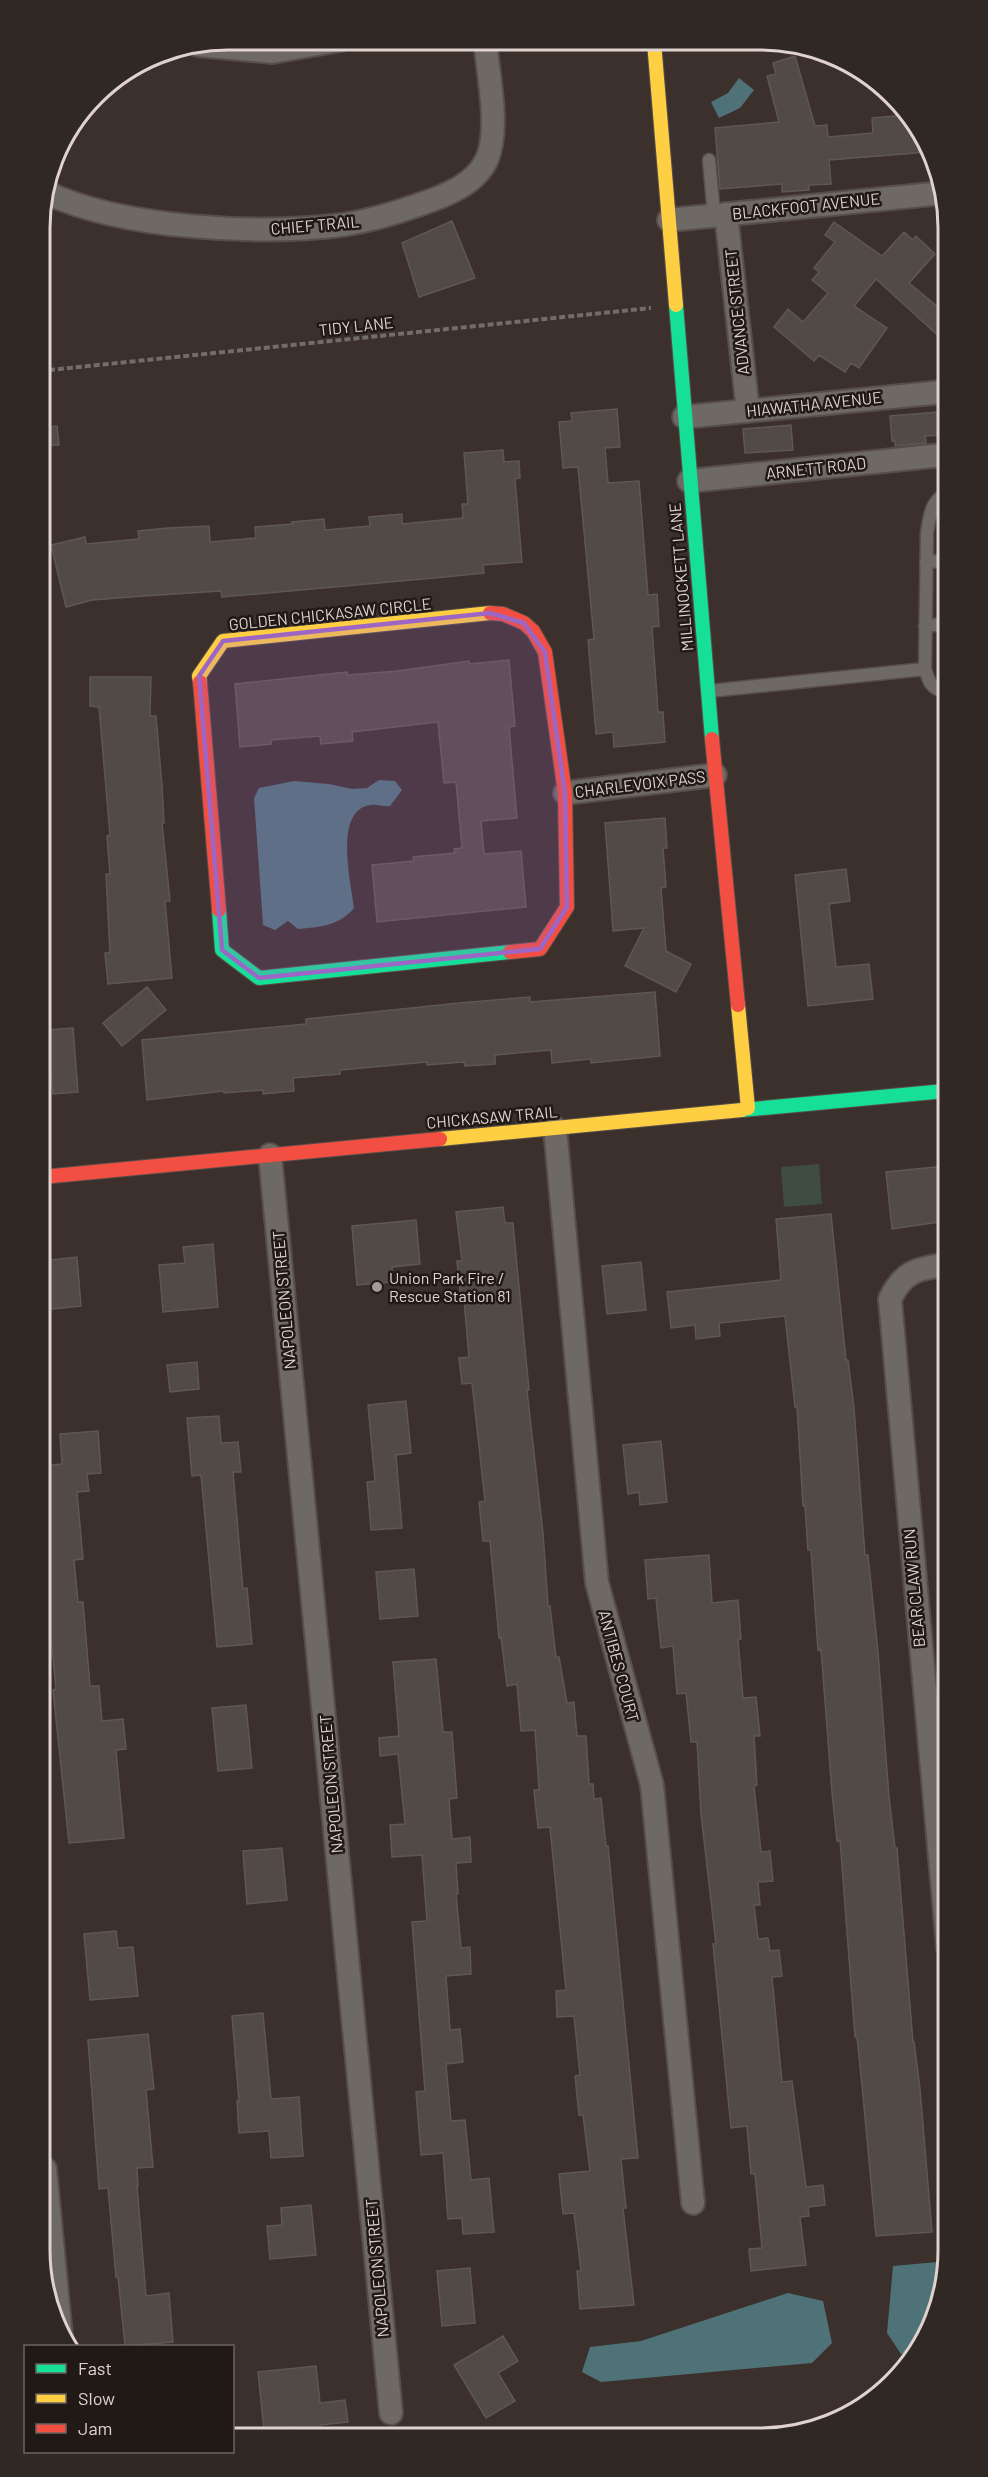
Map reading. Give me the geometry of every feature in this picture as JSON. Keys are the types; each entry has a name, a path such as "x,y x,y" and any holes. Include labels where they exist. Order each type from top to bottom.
{"street":[{"path":"240,49 272,52 289,49"},
{"name":"CHIEF TRAIL","path":"53,196 125,216 218,228 266,229 342,225 379,217 442,197 471,179 487,158 492,125 486,49"},
{"name":"MILLINOCKETT LANE","path":"655,49 715,775 748,1108"},
{"name":"BLACKFOOT AVENUE","path":"669,220 935,194"},
{"name":"ADVANCE STREET","path":"720,215 748,411"},
{"name":"HIAWATHA AVENUE","path":"684,417 938,392"},
{"name":"ARNETT ROAD","path":"690,481 938,456"},
{"name":"GOLDEN CHICKASAW CIRCLE","path":"490,613 515,618 533,631 546,652 564,793 567,907 540,949 259,978 222,950 199,676 223,641 490,613"},
{"name":"CHARLEVOIX PASS","path":"564,793 715,775"},
{"name":"CHICKASAW TRAIL","path":"50,1176 938,1092"},
{"name":"ANTIBES COURT","path":"555,1128 597,1583 652,1785 693,2203"},
{"name":"NAPOLEON STREET","path":"270,1155 391,2413"},
{"name":"BEAR CLAW RUN","path":"938,1266 926,1267 906,1275 896,1286 890,1299 938,1835"},
{"path":"50,2221 58,2301"}],"lane":[{"path":"709,160 720,215"},
{"path":"938,499 931,510 926,562 925,626 925,669 928,682 938,690"},
{"path":"926,562 938,561"},
{"path":"925,626 938,625"},
{"path":"708,691 925,669"}],"path":[{"name":"TIDY LANE","path":"50,370 675,305"}],"highlighted area":[{"path":"490,613 524,623 545,652 565,793 567,907 540,949 259,978 222,950 199,676 223,641"}],"green space":[{"path":"819,1164 822,1204 784,1207 781,1167"}],"water":[{"path":"739,78 754,90 740,108 719,118 711,102 728,93"},
{"path":"379,780 395,781 402,790 390,806 371,805 359,810 352,819 347,849 354,908 342,919 321,926 298,929 288,921 275,930 263,925 254,798 259,788 294,781 329,784 352,789 367,788"},
{"path":"938,2262 935,2284 925,2318 909,2348 901,2354 887,2333 893,2266"},
{"path":"788,2293 823,2301 832,2343 812,2363 601,2382 582,2372 590,2347 641,2341"}],"building":[{"path":"795,56 815,126 827,125 828,137 873,133 872,118 899,116 915,138 922,152 829,160 831,184 809,185 809,190 782,192 782,184 720,189 715,128 779,122 767,76 776,74 773,63"},
{"path":"452,221 475,278 419,297 402,243"},
{"path":"834,222 882,256 904,232 913,240 916,236 935,254 909,283 938,307 938,335 876,279 854,306 887,328 859,368 851,363 845,372 819,355 814,361 774,327 788,309 803,322 828,293 812,280 819,272 814,268 835,242 825,235"},
{"path":"617,409 620,447 605,448 608,483 639,481 648,595 657,594 659,626 652,627 658,712 663,712 665,742 614,747 613,732 596,734 588,640 594,639 578,467 563,468 559,422 572,421 571,413"},
{"path":"938,412 938,435 925,436 926,443 895,446 895,441 892,441 890,416"},
{"path":"791,425 793,450 745,453 743,429"},
{"path":"57,426 59,445 50,446 50,427"},
{"path":"503,450 504,462 519,461 520,478 515,479 522,562 483,565 484,573 445,577 222,597 221,591 92,600 66,607 51,545 85,537 86,544 139,539 138,531 168,528 209,526 210,542 256,538 255,527 293,524 292,522 324,519 325,530 370,526 369,517 402,514 402,524 463,518 462,504 468,504 464,453"},
{"path":"509,660 515,726 509,727 517,818 481,821 484,854 521,851 526,907 377,922 372,865 414,861 413,857 455,853 454,849 462,848 456,782 444,783 438,722 352,732 353,741 321,744 320,736 271,740 271,744 240,747 235,684 347,672 348,675 397,671 469,661 469,664"},
{"path":"90,677 151,677 150,716 156,716 162,785 164,823 162,823 170,901 165,901 172,978 108,984 105,953 110,953 106,874 110,874 107,836 110,835 99,707 90,706"},
{"path":"665,818 667,848 663,848 666,887 661,888 666,951 691,964 676,992 625,966 644,928 613,931 605,823"},
{"path":"846,869 850,901 829,904 836,967 869,964 873,999 808,1006 795,875"},
{"path":"147,987 166,1010 122,1046 103,1023"},
{"path":"655,992 660,1056 591,1063 591,1059 552,1063 551,1050 495,1055 495,1064 465,1066 464,1062 427,1065 427,1062 340,1070 340,1074 293,1078 294,1091 263,1094 263,1090 224,1093 224,1091 147,1100 142,1040 306,1024 306,1019 459,1003 530,997 530,1002"},
{"path":"73,1028 78,1092 53,1094 50,1030"},
{"path":"938,1167 938,1222 892,1229 886,1172"},
{"path":"503,1207 505,1223 513,1223 548,1606 550,1606 556,1657 559,1657 567,1703 574,1702 577,1736 586,1736 589,1784 593,1784 594,1799 601,1798 606,1846 608,1846 638,2158 621,2159 626,2208 623,2208 634,2305 580,2309 577,2271 581,2271 574,2213 563,2214 559,2174 590,2171 583,2115 579,2115 575,2076 580,2075 574,2016 557,2017 556,1991 566,1990 550,1827 538,1828 534,1790 539,1790 535,1730 521,1731 517,1684 507,1686 501,1637 499,1638 490,1541 483,1541 479,1502 485,1501 472,1383 462,1384 459,1358 469,1357 464,1300 461,1300 457,1261 462,1261 456,1212"},
{"path":"831,1214 846,1360 848,1360 854,1408 865,1555 868,1555 878,1652 889,1797 895,1848 897,1848 932,2232 876,2236 857,2037 855,2037 840,1840 837,1841 821,1649 818,1650 811,1550 808,1550 805,1506 803,1506 797,1407 795,1407 785,1316 719,1323 720,1336 696,1339 695,1325 671,1328 667,1292 781,1280 776,1219"},
{"path":"416,1220 420,1264 392,1267 393,1282 357,1285 352,1226"},
{"path":"213,1244 218,1307 163,1312 159,1265 185,1263 183,1247"},
{"path":"77,1257 81,1306 50,1309 50,1260"},
{"path":"641,1262 646,1310 607,1314 602,1266"},
{"path":"197,1362 199,1389 170,1392 167,1365"},
{"path":"406,1401 411,1453 396,1455 402,1528 371,1530 367,1482 375,1481 368,1405"},
{"path":"219,1416 221,1443 238,1442 241,1472 233,1472 243,1589 247,1588 252,1644 217,1647 201,1475 192,1476 187,1418"},
{"path":"98,1431 101,1473 87,1474 89,1491 77,1492 83,1559 74,1560 78,1602 83,1602 90,1686 99,1686 102,1721 123,1719 126,1749 116,1750 124,1838 69,1843 53,1690 56,1689 50,1627 50,1465 62,1464 60,1434"},
{"path":"661,1441 667,1502 640,1505 639,1492 628,1494 623,1445"},
{"path":"709,1555 712,1603 738,1600 741,1639 738,1640 743,1698 756,1697 760,1736 754,1736 757,1785 754,1786 761,1852 770,1851 773,1881 758,1882 760,1905 754,1905 758,1939 768,1938 770,1951 779,1950 782,1976 772,1977 782,2082 792,2081 806,2187 823,2185 825,2205 808,2207 809,2216 800,2217 806,2265 751,2271 749,2249 762,2248 755,2174 751,2174 747,2126 731,2128 713,1944 716,1944 701,1814 697,1742 691,1742 686,1693 677,1694 673,1646 661,1648 656,1598 648,1599 645,1560"},
{"path":"414,1569 418,1616 380,1619 376,1572"},
{"path":"436,1659 443,1732 452,1732 457,1798 449,1799 452,1839 470,1837 471,1862 456,1863 458,1894 456,1894 461,1948 470,1947 471,1974 446,1976 450,2030 460,2029 463,2062 446,2064 451,2121 465,2120 471,2180 489,2178 494,2232 463,2234 462,2218 448,2219 443,2153 421,2155 416,2092 425,2091 412,1922 427,1921 422,1855 392,1857 390,1825 405,1824 398,1754 380,1756 379,1738 399,1736 393,1662"},
{"path":"246,1705 252,1768 218,1771 212,1708"},
{"path":"282,1848 287,1900 247,1904 243,1851"},
{"path":"116,1931 118,1948 133,1947 138,1996 90,2000 84,1934"},
{"path":"263,2013 271,2099 299,2097 303,2156 271,2158 269,2131 239,2133 237,2101 239,2101 232,2016"},
{"path":"148,2034 154,2089 146,2090 153,2167 137,2168 137,2186 146,2296 169,2293 173,2342 125,2345 108,2188 99,2189 88,2040"},
{"path":"311,2205 316,2255 270,2259 267,2226 282,2225 281,2208"},
{"path":"470,2268 475,2323 442,2326 437,2271"},
{"path":"503,2336 518,2361 498,2373 515,2401 486,2418 454,2365"},
{"path":"316,2366 320,2403 345,2400 348,2422 320,2425 320,2428 264,2428 258,2372"}],"traffic: fast":[{"path":"676,305 712,739"},
{"path":"219,910 222,950 259,978 510,952"},
{"path":"742,1110 938,1092"}],"traffic: slow":[{"path":"655,49 676,305"},
{"path":"200,682 199,676 223,641 490,613"},
{"path":"738,1005 748,1108"},
{"path":"440,1139 742,1110"}],"traffic: jam":[{"path":"490,613 503,614 524,623 533,631 545,652 565,793 567,907 540,949 510,952"},
{"path":"200,682 219,910"},
{"path":"712,739 738,1005"},
{"path":"50,1176 440,1139"}],"place":[{"name":"Union Park Fire / Rescue Station 81","path":"377,1287"}]}
